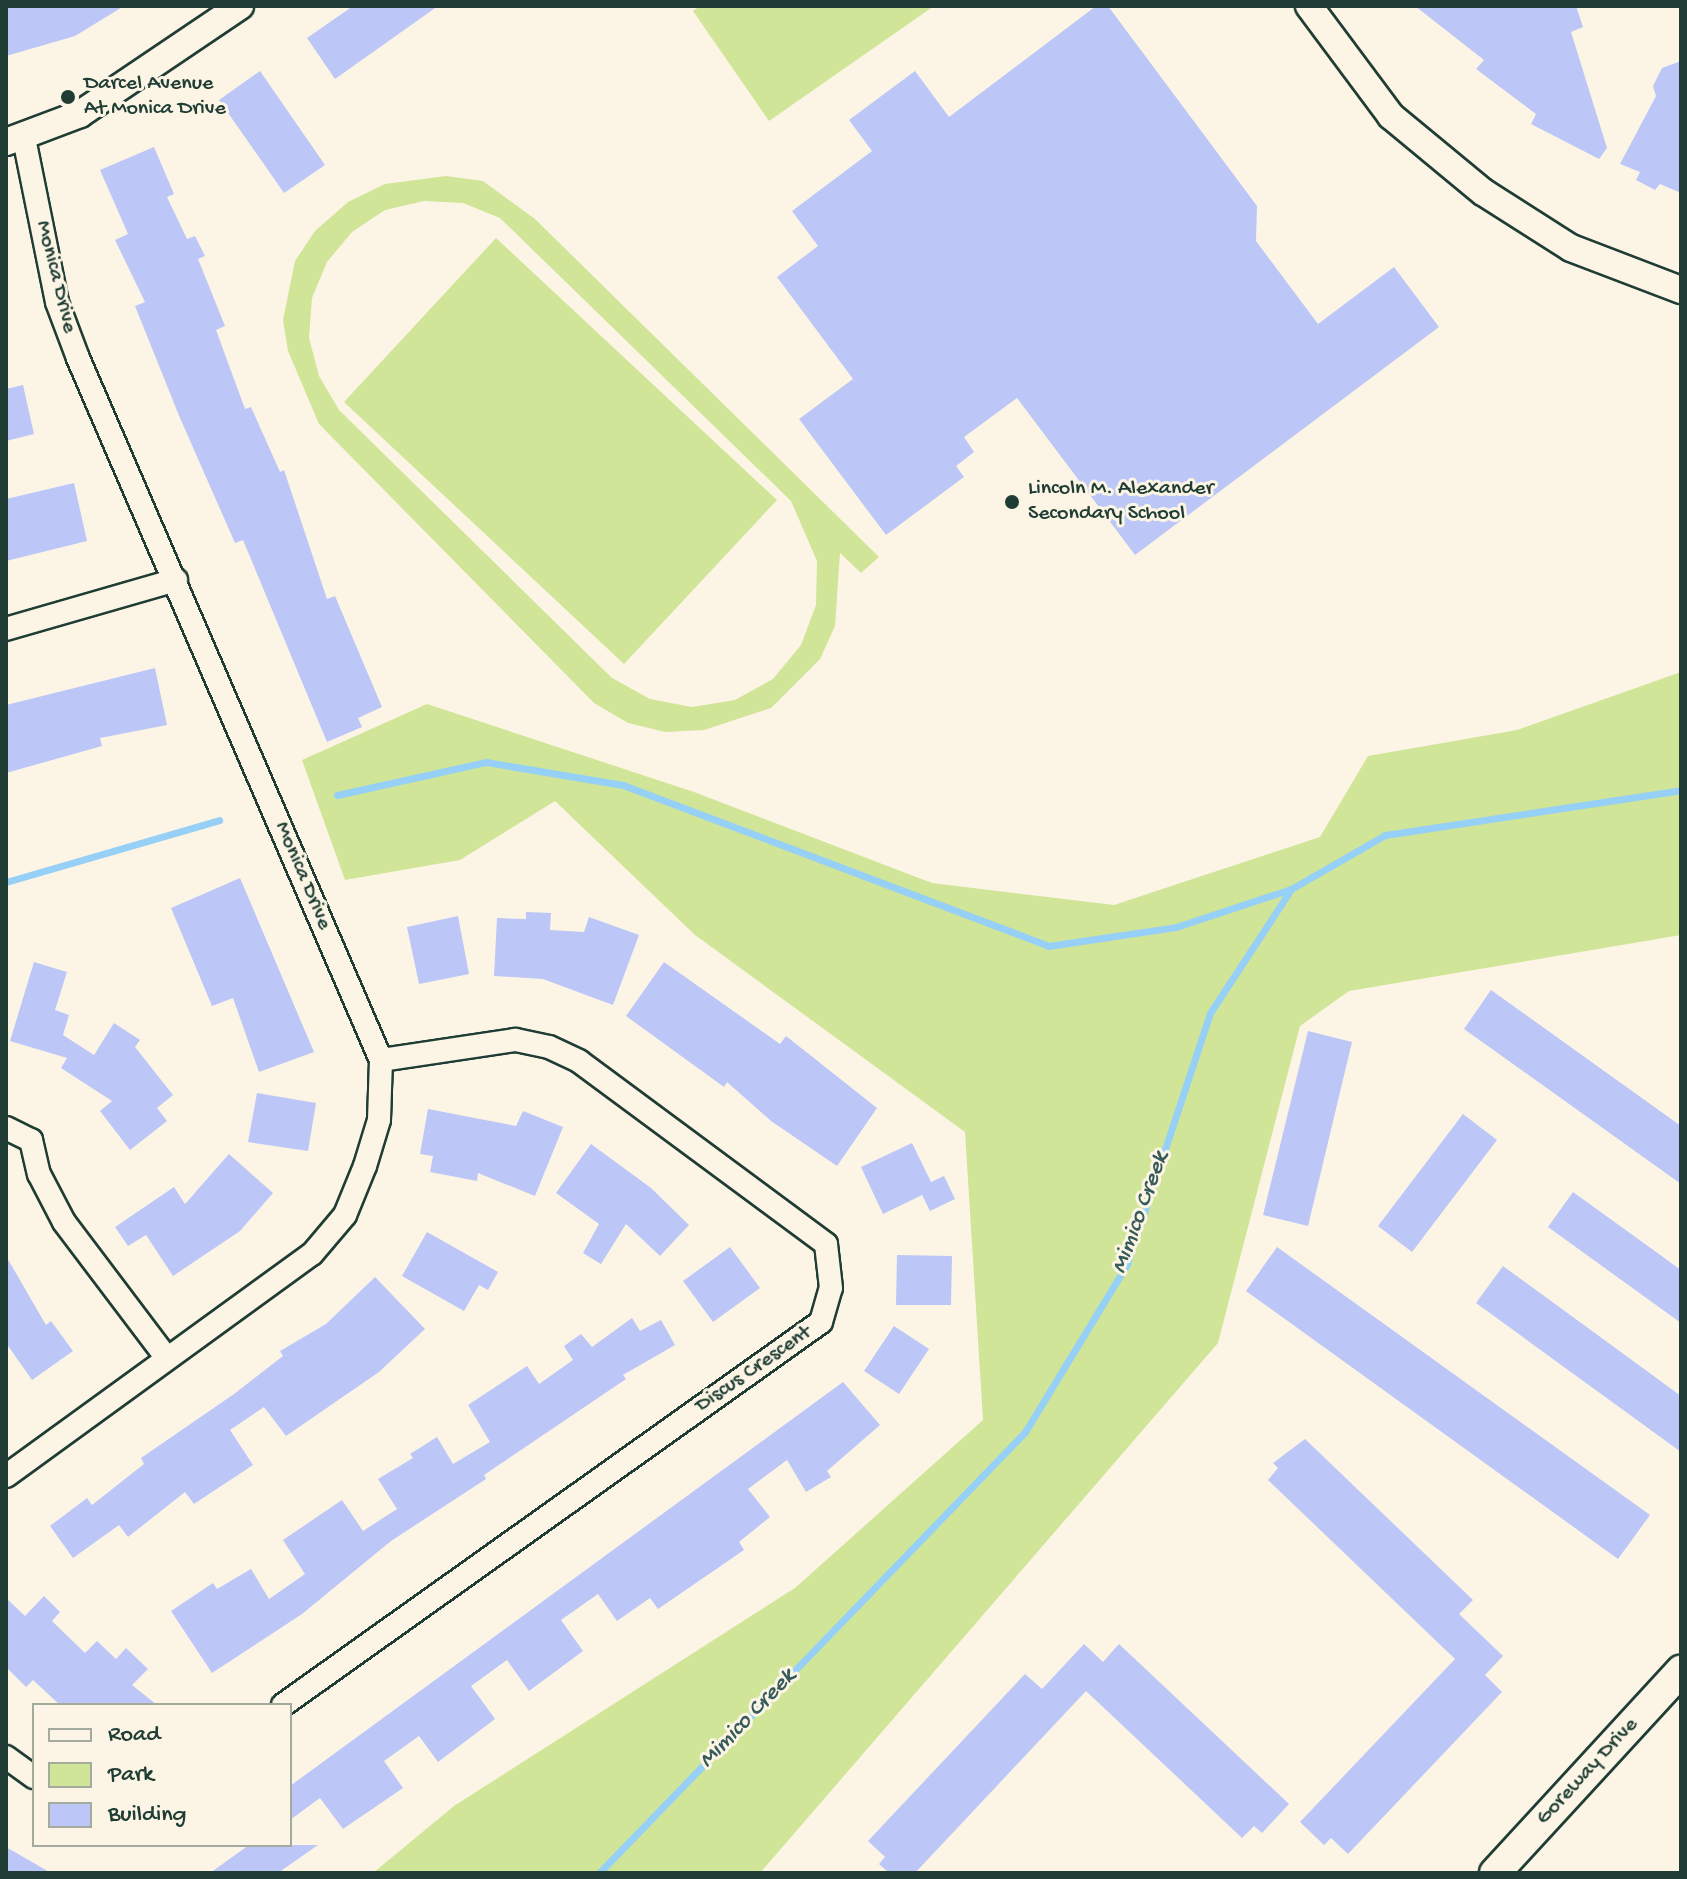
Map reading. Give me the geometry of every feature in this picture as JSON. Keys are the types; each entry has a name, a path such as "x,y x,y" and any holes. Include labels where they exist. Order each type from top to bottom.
{"main road":[{"name":"Goreway Drive","path":"1495,1873 1681,1671"}],"street":[{"path":"15,140 80,114 240,6"},
{"path":"1309,6 1391,116 1473,185 1571,248 1681,290"},
{"name":"Monica Drive","path":"6,1476 312,1254 345,1215 379,1120 381,1060 57,302 15,140"},
{"path":"6,629 176,580"},
{"name":"Discus Crescent","path":"286,1703 821,1322 831,1288 826,1244 579,1061 549,1047 515,1040 381,1060"},
{"path":"6,1128 31,1140 39,1174 64,1222 166,1357"},
{"path":"6,1757 32,1776"}],"green space":[{"path":"700,6 934,6 769,121 693,11"},
{"path":"446,176 483,181 535,219 879,557 861,573 840,553 835,626 820,659 771,708 704,730 665,732 628,723 594,703 319,424 288,351 283,320 295,261 315,231 348,202 385,184","holes":["424,201 463,203 500,218 791,501 817,561 816,605 801,645 773,679 735,700 692,707 650,699 612,678 339,410 319,376 309,338 312,298 327,262 352,232 385,210"]},
{"path":"496,238 777,500 624,664 344,402"},
{"path":"1681,672 1681,935 1349,991 1300,1026 1218,1343 760,1873 373,1873 454,1806 795,1588 983,1420 965,1132 695,935 555,801 460,860 345,880 302,760 427,704 694,792 932,883 1114,905 1320,837 1368,756 1517,730"}],"building":[{"path":"6,6 124,6 75,36 6,56"},
{"path":"353,6 438,6 335,79 307,38"},
{"path":"1096,6 1108,6 1257,206 1256,241 1318,324 1394,267 1439,327 1135,555 1017,398 964,437 974,452 956,466 964,477 886,535 799,419 853,379 777,277 818,246 792,211 872,151 849,120 915,71 949,117"},
{"path":"1415,6 1576,6 1583,27 1571,32 1607,148 1599,159 1531,124 1536,114 1476,69 1484,60"},
{"path":"1681,61 1681,193 1660,184 1655,190 1636,180 1640,172 1620,164 1656,96 1653,86 1662,68"},
{"path":"260,71 325,165 284,193 219,100"},
{"path":"154,147 174,194 167,197 187,239 195,236 205,256 198,259 225,326 216,330 245,409 251,407 280,472 284,470 327,599 335,596 382,707 358,718 362,727 327,742 243,540 235,543 180,418 135,306 145,302 115,240 128,234 100,170"},
{"path":"23,385 34,434 6,441 6,389"},
{"path":"74,483 87,541 6,561 6,499"},
{"path":"155,668 167,725 100,738 102,746 6,773 6,705"},
{"path":"240,878 314,1052 259,1072 233,998 212,1006 171,908"},
{"path":"526,912 551,913 550,930 584,932 589,917 639,935 613,1005 543,979 494,976 497,918 526,919"},
{"path":"458,916 469,974 419,984 407,927"},
{"path":"34,962 67,972 55,1010 69,1015 63,1035 94,1055 114,1023 140,1040 135,1047 173,1095 157,1108 167,1121 130,1150 100,1111 112,1101 61,1068 67,1058 10,1041"},
{"path":"664,962 780,1044 786,1036 877,1108 837,1166 771,1121 727,1082 724,1087 626,1016"},
{"path":"1491,990 1681,1126 1681,1184 1464,1029"},
{"path":"1308,1031 1352,1042 1308,1226 1263,1215"},
{"path":"257,1093 316,1103 308,1151 248,1142"},
{"path":"428,1109 516,1126 523,1111 563,1127 535,1196 478,1173 477,1181 430,1172 433,1156 420,1154"},
{"path":"1463,1114 1497,1140 1412,1252 1378,1226"},
{"path":"912,1143 931,1182 944,1176 955,1199 930,1211 922,1195 883,1214 861,1167"},
{"path":"591,1144 651,1188 689,1225 660,1256 626,1224 601,1264 583,1253 599,1224 556,1193"},
{"path":"229,1154 273,1193 240,1231 173,1276 146,1235 128,1246 115,1227 174,1187 185,1204"},
{"path":"1573,1192 1681,1270 1681,1323 1548,1227"},
{"path":"427,1232 498,1272 488,1290 479,1285 464,1311 402,1276"},
{"path":"730,1247 760,1288 713,1322 683,1281"},
{"path":"1277,1247 1650,1515 1618,1559 1246,1291"},
{"path":"897,1255 952,1256 951,1305 896,1305"},
{"path":"6,1256 46,1325 51,1321 73,1351 32,1380 6,1343"},
{"path":"1503,1266 1681,1396 1681,1452 1476,1303"},
{"path":"375,1277 425,1329 379,1372 286,1436 264,1407 230,1430 253,1465 194,1504 185,1492 128,1537 119,1525 73,1558 50,1526 87,1498 92,1505 144,1464 141,1458 234,1394 283,1356 280,1351 326,1324"},
{"path":"632,1318 640,1331 661,1320 675,1345 623,1375 626,1379 484,1475 486,1479 391,1541 302,1614 212,1673 171,1611 213,1583 217,1589 251,1569 269,1599 305,1574 283,1540 342,1500 363,1531 397,1509 378,1479 413,1458 410,1454 437,1437 453,1464 490,1442 468,1405 527,1366 539,1384 573,1360 564,1346 581,1334 592,1347"},
{"path":"894,1326 929,1349 899,1394 864,1371"},
{"path":"843,1382 880,1425 827,1471 831,1477 806,1492 787,1460 748,1489 770,1517 739,1542 744,1550 658,1609 650,1598 617,1621 598,1594 561,1620 583,1651 529,1691 507,1660 471,1686 495,1719 438,1762 419,1736 384,1761 403,1788 343,1829 320,1798 292,1819 292,1785"},
{"path":"1305,1439 1473,1600 1459,1614 1503,1656 1485,1675 1502,1692 1348,1854 1331,1838 1324,1845 1300,1822 1455,1659 1268,1480 1278,1468 1273,1463"},
{"path":"44,1596 60,1612 52,1621 85,1653 97,1641 116,1659 126,1648 148,1669 132,1685 154,1703 58,1703 33,1680 26,1687 6,1667 6,1598 25,1616"},
{"path":"1084,1644 1103,1662 1119,1644 1289,1804 1262,1833 1254,1826 1242,1838 1086,1691 915,1873 889,1873 879,1864 885,1857 868,1841 1025,1674 1042,1689"},
{"path":"318,1845 278,1873 210,1873 246,1847"},
{"path":"6,1847 51,1873 6,1873"}],"waterway":[{"path":"337,795 486,762 623,785 1048,946 1176,927 1291,889"},
{"name":"Mimico Creek","path":"599,1873 1025,1432 1127,1264 1210,1013 1291,889 1385,835 1681,790"},
{"path":"6,882 219,820"}],"place":[{"name":"Darcel Avenue At Monica Drive","path":"68,97"},
{"name":"Lincoln M. Alexander Secondary School","path":"1012,502"}]}
